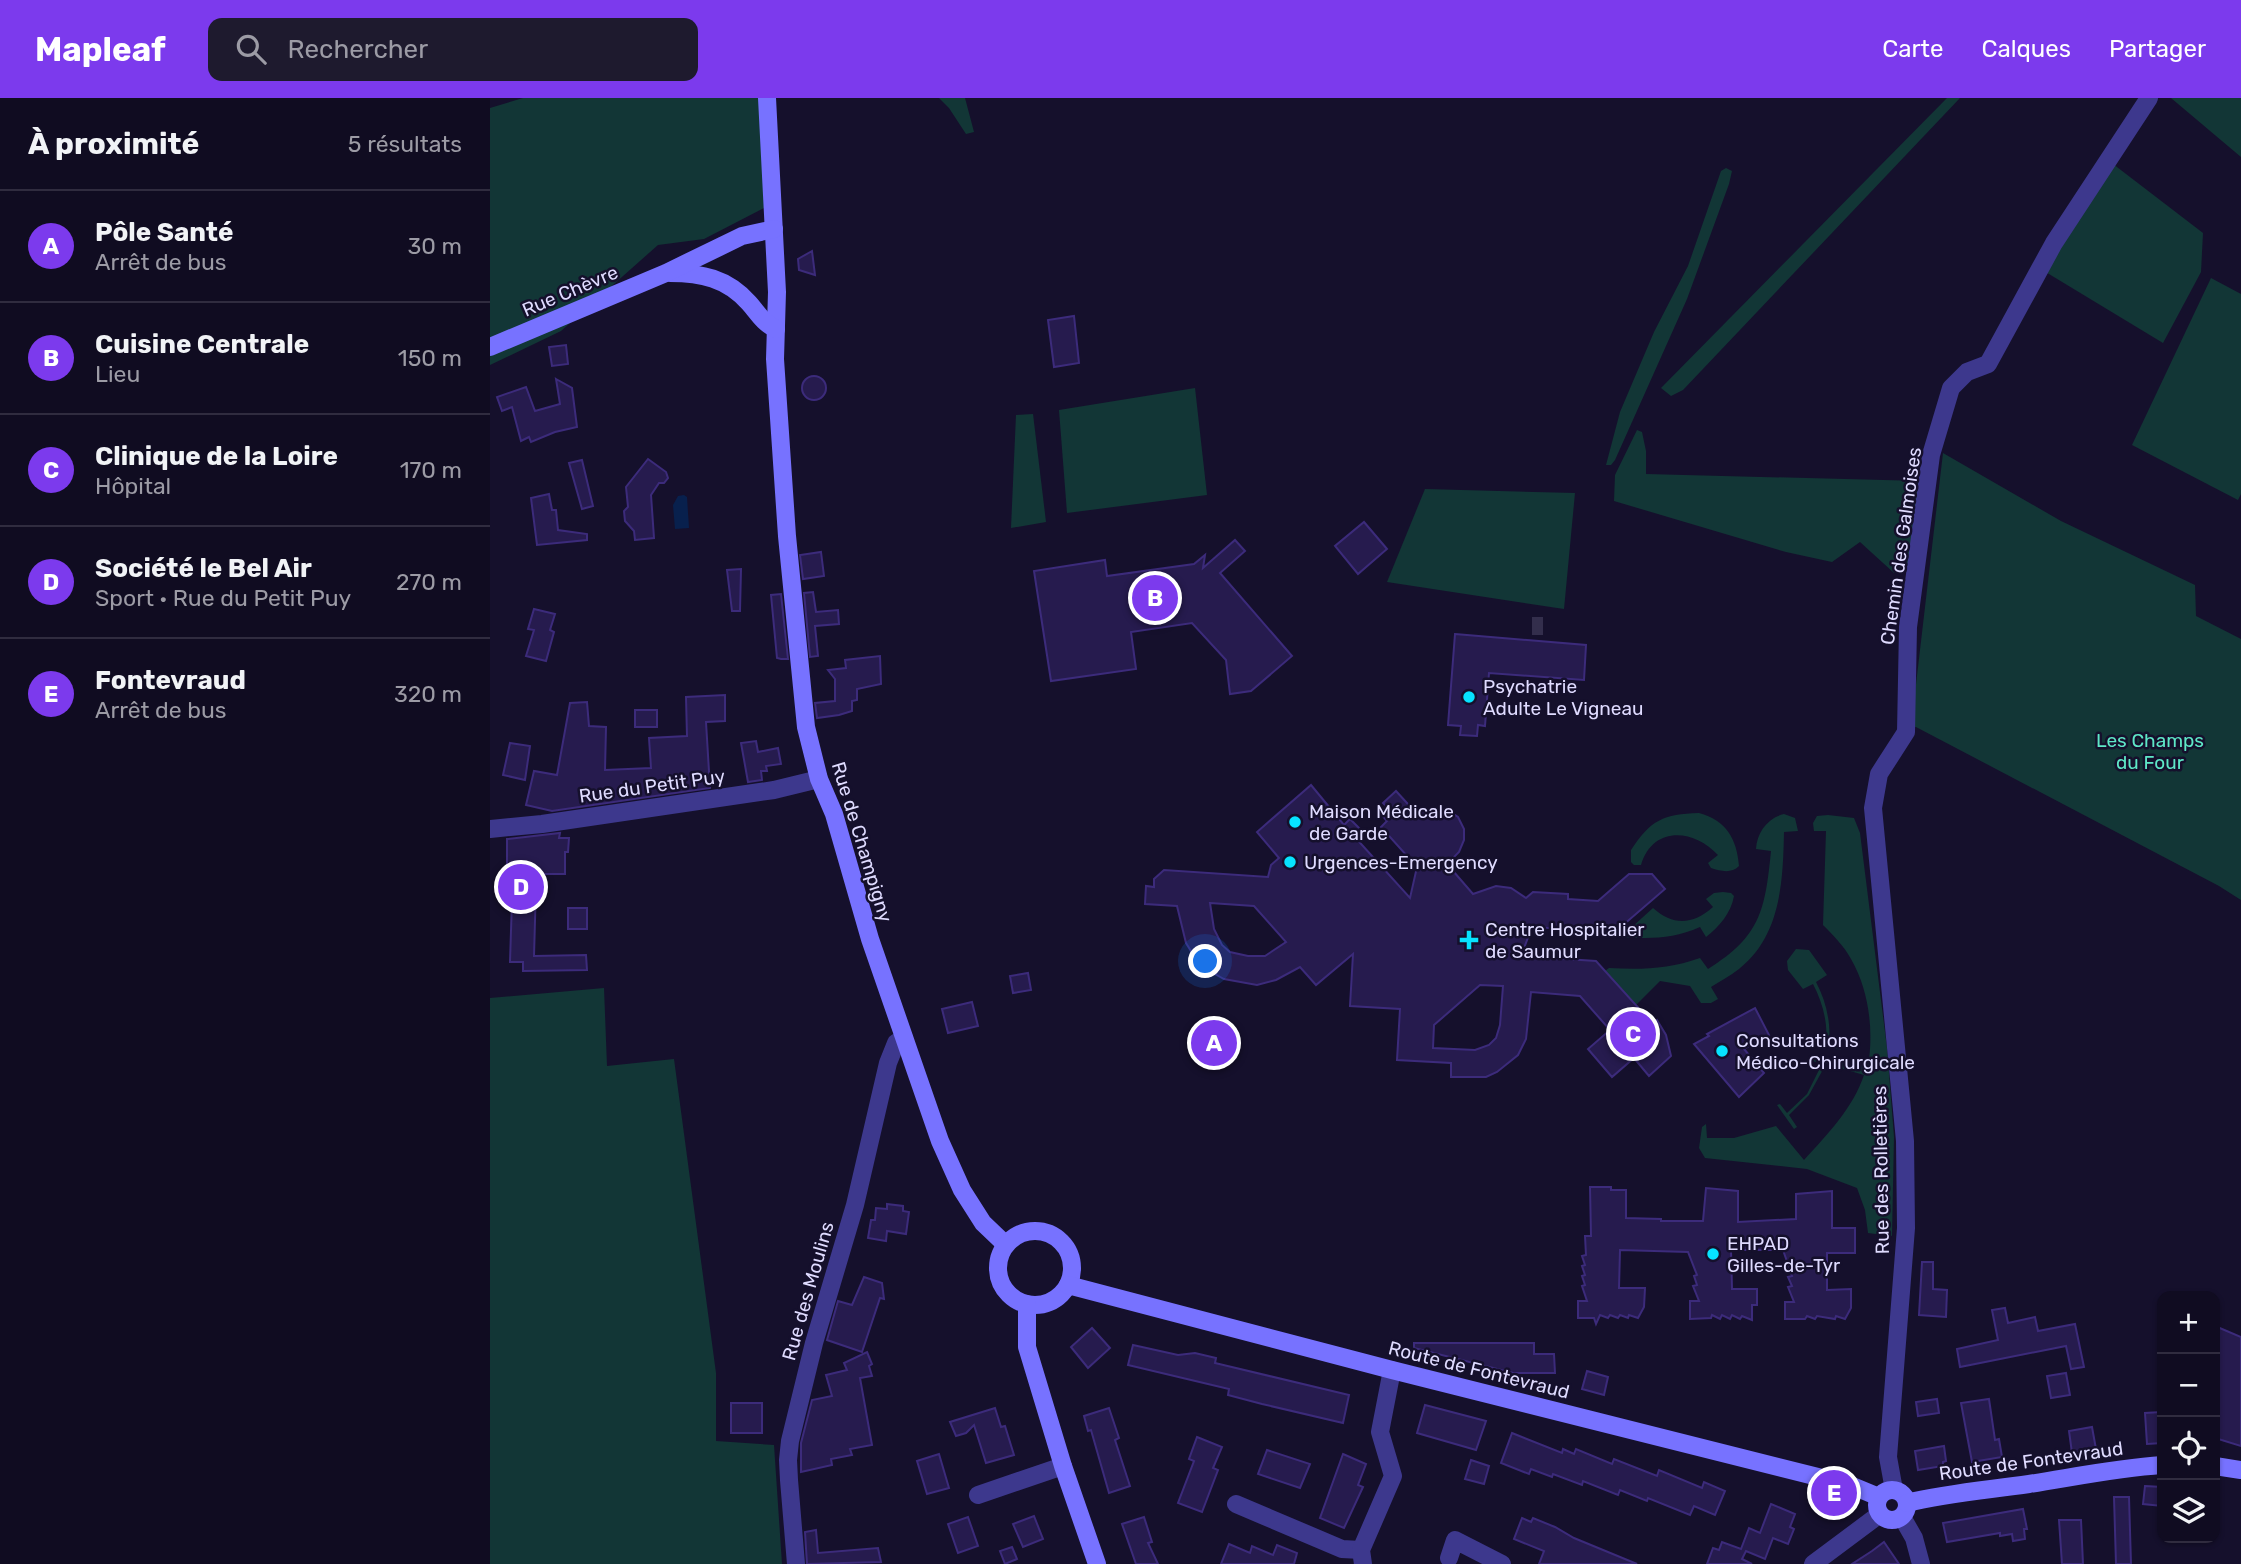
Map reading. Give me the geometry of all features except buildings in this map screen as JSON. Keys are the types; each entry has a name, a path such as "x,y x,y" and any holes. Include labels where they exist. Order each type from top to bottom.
{"street":[{"path":"767,98 774,229"},
{"name":"Chemin des Galmoises","path":"1873,808 1879,774 1906,732 1908,627 1931,455 1951,388 1967,372 1988,364 2054,243 2149,98"},
{"name":"Rue Chèvre","path":"490,347 666,273 742,236 774,229"},
{"name":"Rue de Champigny","path":"774,229 775,359 787,536 806,727 819,779 834,814 870,939 940,1141 962,1190 983,1223 1005,1244"},
{"name":"Rue Chèvre","path":"666,273 696,274 724,282 746,300 766,325 776,329"},
{"name":"Rue du Petit Puy","path":"490,829 542,824 774,790 819,779"},
{"name":"Rue des Rolletières","path":"1873,808 1905,1141 1906,1228 1888,1457 1892,1504 1914,1538 1922,1564"},
{"name":"Rue des Moulins","path":"796,1564 788,1460 795,1418 855,1205 888,1063 896,1043 904,1038"},
{"path":"1028,1230 1055,1236 1070,1252 1072,1275 1068,1285 1061,1295 1051,1302 1039,1305 1027,1304 1013,1298 1002,1287 997,1273 998,1258 1005,1244 1015,1235 1028,1230"},
{"name":"Route de Fontevraud","path":"1068,1285 1850,1485 1892,1504 1943,1494 2157,1465"},
{"path":"1027,1304 1027,1347 1063,1466 1097,1564"},
{"path":"1236,1504 1362,1557 1393,1476 1380,1432 1392,1370"},
{"path":"978,1495 1063,1466"},
{"path":"2220,1467 2241,1470"},
{"path":"1812,1564 1892,1504"},
{"path":"1449,1558 1455,1540 1502,1564"}],"green space":[{"path":"523,98 759,98 768,206 704,239 658,245 561,331 490,365 490,108"},
{"path":"939,98 965,98 974,132 966,134"},
{"path":"1947,98 1960,98 1683,390 1671,396 1661,388"},
{"path":"2171,98 2241,98 2241,157"},
{"path":"2113,164 2203,233 2201,272 2163,343 2044,271"},
{"path":"1726,168 1732,171 1729,184 1687,299 1615,460 1611,465 1606,465 1620,412 1654,332 1688,266 1721,171"},
{"path":"2211,278 2241,294 2241,494 2238,500 2132,445"},
{"path":"1195,388 1207,495 1067,513 1059,410"},
{"path":"1033,414 1046,522 1011,528 1016,415"},
{"path":"1637,430 1642,432 1646,451 1646,474 1922,481 1913,568 1894,573 1860,542 1832,562 1786,552 1614,501 1615,475"},
{"name":"Les Champs du Four","path":"1943,453 2061,521 2195,585 2196,616 2241,639 2241,900 1916,727 1911,727"},
{"path":"1425,489 1575,493 1564,609 1387,582"},
{"path":"1699,813 1716,820 1733,839 1739,866 1736,869 1726,871 1711,868 1708,863 1718,855 1698,840 1675,835 1664,837 1655,843 1641,865 1631,862 1631,850 1652,825 1667,817"},
{"path":"1784,814 1795,818 1798,831 1784,832 1777,906 1764,941 1753,956 1739,969 1711,987 1718,999 1711,1003 1701,1003 1690,986 1660,981 1635,1006 1605,971 1609,968 1666,967 1700,958 1708,969 1726,957 1750,933 1762,906 1771,851 1756,849 1758,837 1768,823"},
{"path":"1817,816 1854,818 1860,833 1887,1048 1894,1137 1892,1236 1868,1233 1865,1210 1857,1188 1807,1169 1705,1158 1699,1148 1702,1127 1706,1124 1707,1138 1734,1138 1776,1126 1804,1160 1846,1110 1864,1075 1826,1064 1809,1095 1789,1115 1797,1127 1794,1129 1777,1105 1780,1104 1787,1113 1807,1094 1822,1064 1810,1060 1814,1055 1868,1066 1870,1025 1862,984 1848,954 1823,925 1826,831 1814,831 1813,823"},
{"path":"1723,892 1734,896 1730,908 1724,919 1706,937 1700,927 1661,937 1621,937 1653,908 1668,918 1690,920 1713,907 1706,899 1714,893"},
{"path":"1796,949 1809,950 1827,975 1816,982 1827,1012 1829,1043 1841,1047 1841,1050 1813,1043 1814,1039 1826,1041 1825,1019 1813,984 1803,989 1788,970 1787,961"},
{"path":"604,988 607,1066 674,1059 716,1373 716,1441 774,1445 782,1564 490,1564 490,998"}],"water":[{"path":"678,496 687,497 689,528 675,529 673,505"}],"tunnel":[{"path":"1532,626 1543,626"}],"place":[{"name":"Cuisine Centrale","path":"1155,598"},
{"name":"Psychatrie Adulte Le Vigneau","path":"1469,697"},
{"name":"Maison Médicale de Garde","path":"1295,822"},
{"name":"Urgences-Emergency","path":"1290,862"},
{"name":"Société le Bel Air","path":"521,887"},
{"name":"Centre Hospitalier de Saumur","path":"1469,940"},
{"name":"Clinique de la Loire","path":"1633,1034"},
{"name":"Pôle Santé","path":"1214,1043"},
{"name":"Consultations Médico-Chirurgicale","path":"1722,1051"},
{"name":"EHPAD Gilles-de-Tyr","path":"1713,1254"},
{"name":"Fontevraud","path":"1834,1493"}]}
